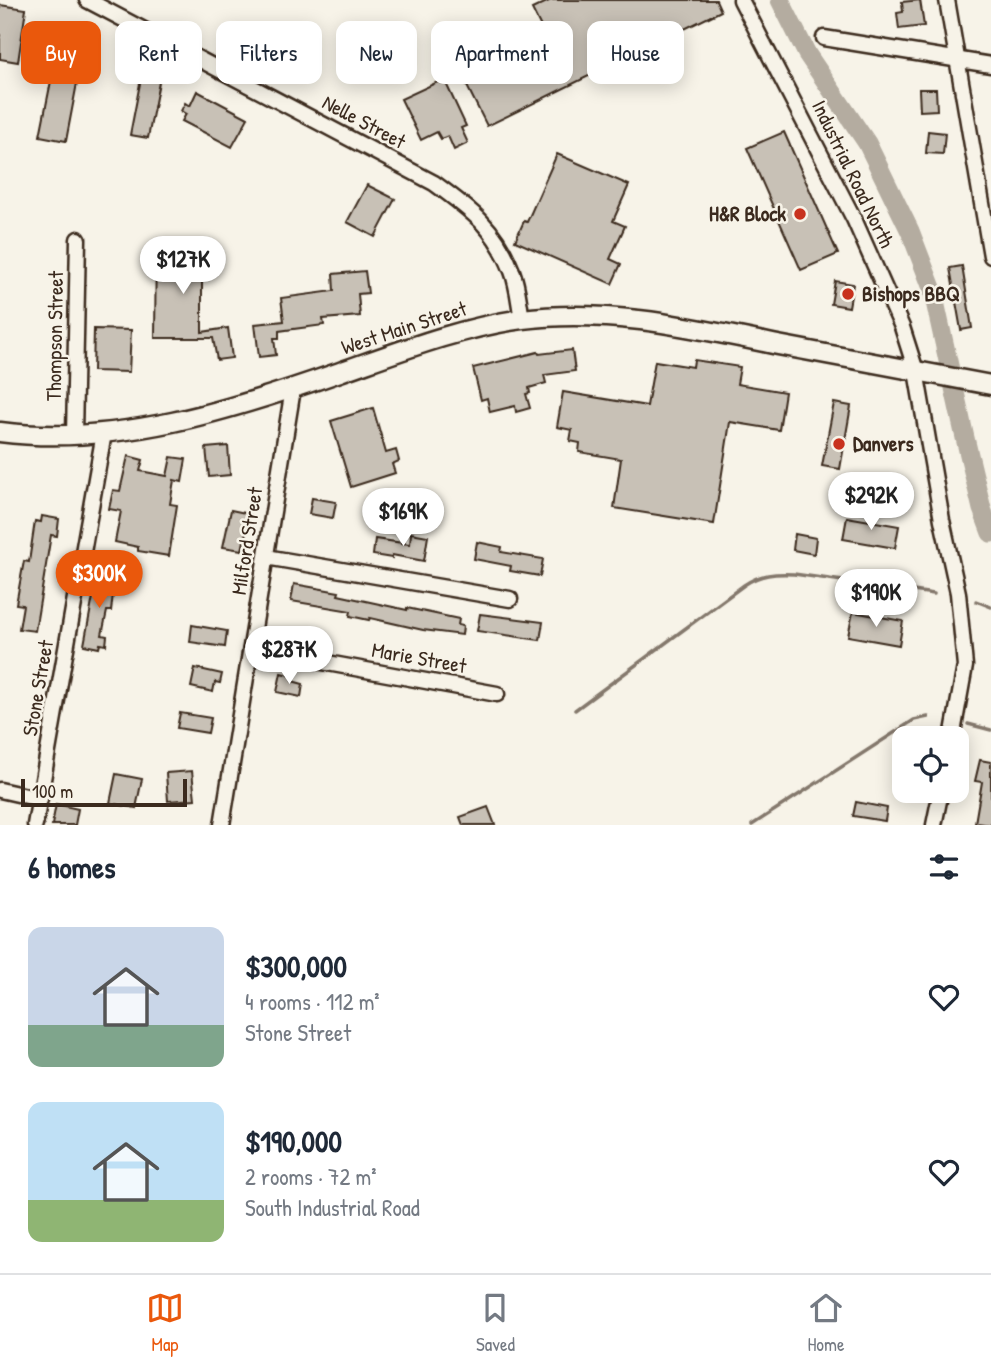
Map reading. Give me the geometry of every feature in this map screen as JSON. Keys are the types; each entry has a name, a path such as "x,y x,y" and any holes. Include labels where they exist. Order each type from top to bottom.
{"main road":[{"name":"West Main Street","path":"0,432 75,435 104,433 213,414 293,389 447,334 522,319 581,316 648,320 916,372 983,380"}],"street":[{"name":"Nelle Street","path":"86,0 444,190 472,211 494,234 513,273 522,319"},
{"name":"Industrial Road North","path":"741,0 853,219 902,327 916,372 940,510 958,593 965,666 954,726"},
{"path":"947,0 991,256"},
{"path":"824,38 991,65"},
{"name":"Thompson Street","path":"75,435 78,239"},
{"name":"Milford Street","path":"222,825 293,389"},
{"name":"Stone Street","path":"35,825 104,433"},
{"path":"266,557 510,600"},
{"name":"Marie Street","path":"251,649 497,694"},
{"path":"0,790 40,799"},
{"path":"934,825 939,803"}],"building":[{"path":"551,0 716,0 721,11 684,29 684,21 587,21 587,77 573,84 573,21 538,21 532,9"},
{"path":"920,0 924,26 899,29 897,13 903,12 902,2"},
{"path":"0,5 26,9 24,21 21,21 18,62 0,59"},
{"path":"50,84 77,84 66,141 40,136"},
{"path":"140,84 159,84 148,138 130,135"},
{"path":"433,84 446,84 466,126 461,128 468,143 454,150 448,136 441,139 437,132 421,140 401,99"},
{"path":"471,84 572,84 487,126 467,86"},
{"path":"919,89 936,89 937,110 920,111"},
{"path":"197,91 248,118 232,147 182,121 186,114 181,111 185,103 190,106"},
{"path":"928,131 945,133 943,154 926,153"},
{"path":"784,132 838,254 801,270 747,148"},
{"path":"557,154 629,185 613,221 625,226 610,259 621,264 612,284 515,241 524,221 527,222"},
{"path":"367,185 395,199 375,237 347,222"},
{"path":"156,243 202,243 202,332 228,328 232,358 217,360 213,338 155,338"},
{"path":"962,266 972,328 961,330 950,268"},
{"path":"365,271 368,293 358,294 360,316 323,319 324,325 279,331 279,338 274,338 276,355 259,357 255,324 284,321 281,298 334,291 333,274"},
{"path":"835,281 853,284 849,307 831,304"},
{"path":"94,329 131,330 129,372 93,371"},
{"path":"572,350 575,371 544,375 546,383 529,388 530,393 526,394 530,408 516,412 515,406 490,412 487,398 481,400 473,368 538,352"},
{"path":"694,360 740,367 737,384 785,392 779,430 730,422 714,524 614,508 621,459 579,452 580,443 570,441 572,430 557,427 563,392 647,406 655,361 693,367"},
{"path":"834,403 851,406 840,469 822,466"},
{"path":"373,408 386,453 396,450 399,461 392,464 395,473 351,487 331,421"},
{"path":"228,446 230,475 209,477 206,448"},
{"path":"128,456 143,460 140,471 167,476 171,457 186,459 182,482 174,480 170,504 177,505 169,556 138,551 138,547 115,542 121,511 109,509 113,490 120,491"},
{"path":"312,498 336,502 333,518 309,514"},
{"path":"231,510 250,514 242,550 223,547"},
{"path":"42,516 59,519 57,536 51,535 35,631 19,629 23,605 16,604 24,561 29,562 35,521 41,522"},
{"path":"847,517 899,526 895,548 843,539"},
{"path":"411,533 428,536 424,561 392,555 392,558 373,555 375,539 410,544"},
{"path":"795,534 816,538 814,554 793,550"},
{"path":"477,542 502,547 501,552 543,559 540,576 510,571 511,566 474,559"},
{"path":"98,570 112,573 109,594 113,594 111,611 107,611 102,635 107,636 106,645 100,644 99,648 84,645"},
{"path":"294,584 459,619 458,625 463,626 462,635 423,630 370,618 369,620 350,616 351,611 291,601"},
{"path":"853,612 903,621 899,645 848,636"},
{"path":"480,614 543,622 540,640 477,631"},
{"path":"192,625 227,631 225,647 190,642"},
{"path":"195,668 222,674 220,683 215,682 213,692 191,687"},
{"path":"281,673 293,676 292,681 303,684 301,697 277,692"},
{"path":"180,713 211,718 208,733 177,728"},
{"path":"980,760 991,762 991,825 975,823 982,782 975,781"},
{"path":"192,771 195,799 168,801 166,773"},
{"path":"116,774 142,779 136,808 110,803"},
{"path":"856,802 887,808 885,821 853,816"},
{"path":"56,804 78,809 75,825 52,825"},
{"path":"488,807 495,825 463,825 460,817"}],"waterway":[{"path":"780,0 807,54 867,143 910,231 932,288 982,509 991,533"},
{"path":"575,710 744,585 762,576 794,574 934,594"},
{"path":"976,601 991,607"},
{"path":"752,825 914,720 928,717"},
{"path":"968,724 991,730"}],"place":[{"name":"H&R Block","path":"800,214"},
{"name":"Bishops BBQ","path":"848,294"},
{"name":"Danvers","path":"839,444"}]}
